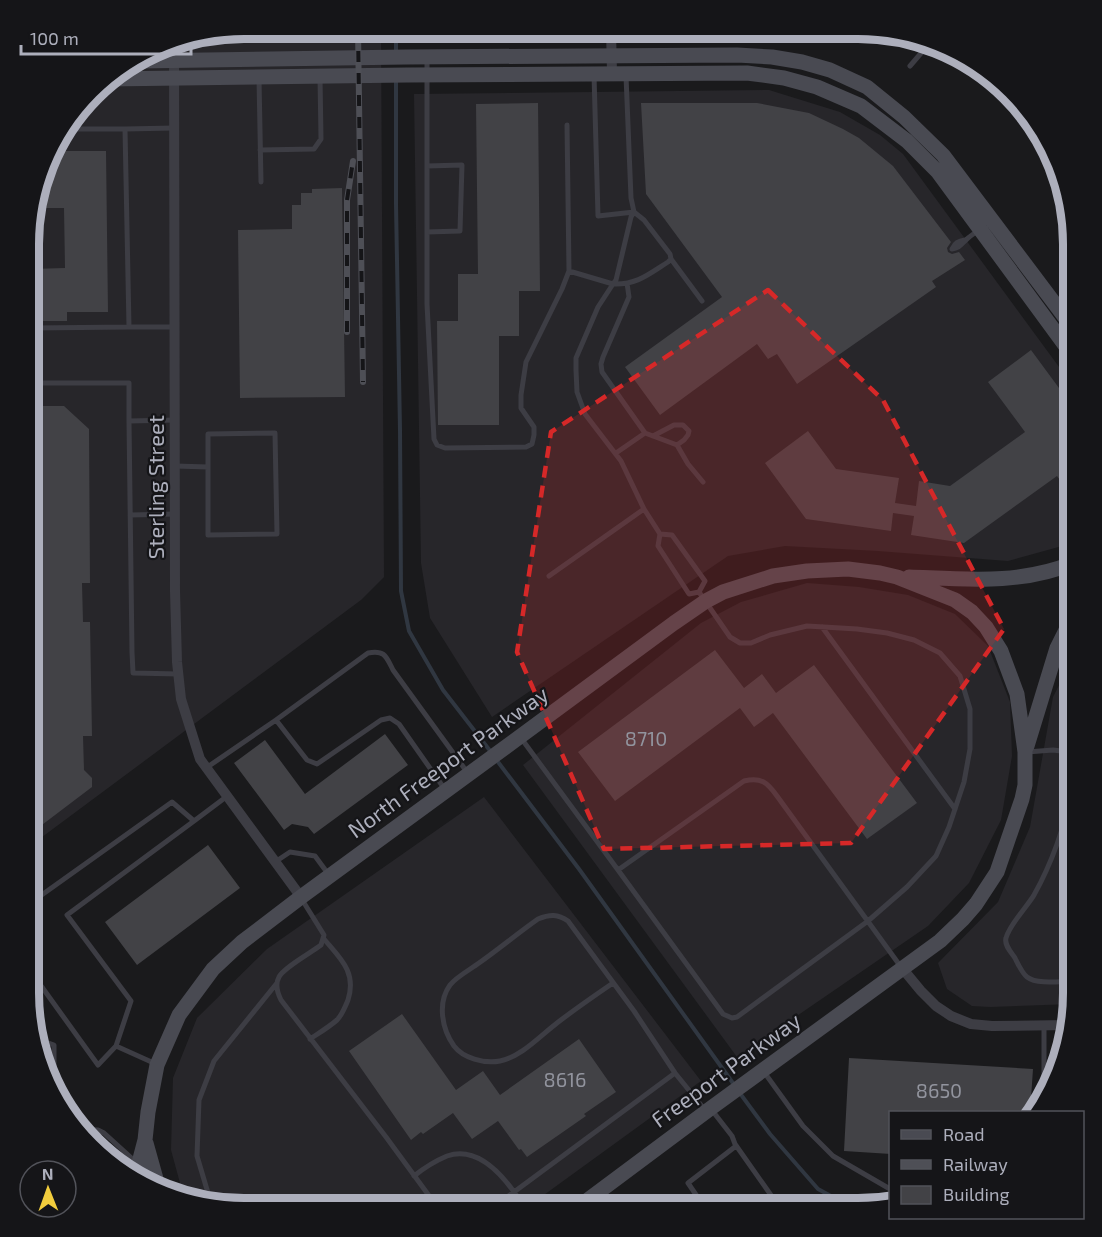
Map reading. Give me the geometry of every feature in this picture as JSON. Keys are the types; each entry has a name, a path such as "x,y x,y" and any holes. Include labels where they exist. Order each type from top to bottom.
{"main road":[{"path":"152,61 736,55 772,57 830,69 867,87 904,117 943,154 1063,315"},
{"path":"124,78 747,73 784,78 817,87 861,106 907,141 938,172 1063,342"},
{"path":"897,577 997,579 1022,577 1063,566"},
{"name":"North Freeport Parkway","path":"145,1140 157,1065 179,1015 213,969 242,942 301,897 664,630 702,596 723,592 773,576 807,571 848,569 897,577"},
{"path":"897,577 955,600 972,612 986,627 1001,651 1017,694 1025,752"},
{"path":"1025,752 1057,648 1063,637"},
{"name":"Freeport Parkway","path":"590,1198 940,941 963,919 997,872 1022,799 1025,785 1025,752"},
{"path":"138,1169 145,1140"},
{"path":"145,1140 156,1178"}],"street":[{"path":"612,39 612,56 619,73"},
{"name":"Sterling Street","path":"174,52 175,591 181,699 200,759 301,897"},
{"path":"902,968 936,1006 951,1016 971,1024 1060,1025"}],"lane":[{"path":"910,66 924,50"},
{"path":"427,57 427,304 434,439 437,445 445,448 526,447 532,444 534,427 521,408 526,362 569,271 567,125"},
{"path":"619,73 634,212 644,220 670,254 671,259 702,302"},
{"path":"594,74 598,216 634,212"},
{"path":"259,76 261,182"},
{"path":"260,150 314,149 321,139 320,76"},
{"path":"74,129 174,128"},
{"path":"125,129 129,327"},
{"path":"427,166 462,165 460,231 427,232"},
{"path":"634,212 616,280 597,307 576,358 577,392 585,414 616,453 644,509 660,534 657,546 689,594 702,596"},
{"path":"965,240 980,229"},
{"path":"569,271 613,284 627,284 638,281 671,259"},
{"path":"627,284 629,297 603,357 602,372 645,433 677,445 688,464 703,482"},
{"path":"39,328 175,327"},
{"path":"39,384 129,382 132,673 178,674"},
{"path":"129,421 175,420"},
{"path":"653,436 674,425 683,425 689,431 688,435 677,445"},
{"path":"275,433 276,534 208,535 208,467 208,434 275,433"},
{"path":"616,453 645,433"},
{"path":"175,466 208,467"},
{"path":"549,576 644,509"},
{"path":"130,515 175,514"},
{"path":"517,739 618,870 723,1014 732,1018 737,1017 868,921 907,887 936,856 964,782 970,749 970,709 960,676 940,653 914,640 857,628 807,626 770,634 751,643 740,643 730,637 702,596 705,581 672,535 660,534"},
{"path":"822,627 955,809"},
{"path":"206,768 368,653 377,651 386,655 395,672 469,775"},
{"path":"276,720 307,760 317,764 381,720 390,718 399,724 446,791"},
{"path":"1025,752 1053,750 1061,751 1063,754"},
{"path":"618,870 744,781 754,778 765,782 771,788 902,968"},
{"path":"39,983 98,1065 116,1046 131,1001 66,915 226,796"},
{"path":"39,897 172,802 194,821"},
{"path":"1063,831 1052,861 1006,939 1006,945 1026,977 1046,982 1063,981"},
{"path":"275,862 290,852 315,856 330,876"},
{"path":"301,897 324,935 324,939 344,963 351,978 350,993 337,1020 310,1039"},
{"path":"613,983 520,1052 500,1061 469,1058 458,1051 444,1028 444,1001 451,984 538,919 546,916 562,916 568,921 634,1011 675,1073 732,1136 736,1146 773,1198"},
{"path":"324,939 321,945 278,977 278,993 430,1198"},
{"path":"209,1194 197,1156 199,1100 214,1061 278,982"},
{"path":"1044,1025 1044,1079"},
{"path":"45,1042 54,1045 54,1069"},
{"path":"116,1046 157,1065"},
{"path":"1044,1068 1049,1068"},
{"path":"506,1198 675,1073"},
{"path":"758,1075 802,1126 833,1156 889,1188"},
{"path":"92,1130 104,1133 131,1164"},
{"path":"698,1198 688,1183 736,1146"},
{"path":"414,1176 432,1163 449,1156 462,1154 492,1165 518,1198"}],"highlighted area":[{"path":"768,290 883,400 1004,629 851,843 604,849 517,652 551,432"}],"shaded area":[{"path":"230,39 381,39 384,577 361,600 39,839 39,244 41,217 46,191 55,165 66,141 81,119 109,90 141,66 191,46"},
{"path":"769,90 840,112 880,135 903,154 1063,372 1063,546 1008,561 785,546 728,556 492,717 430,618 421,563 414,94"},
{"path":"807,583 859,587 908,595 955,614 988,646 1010,702 1012,756 1001,820 969,883 928,926 737,1057 523,765 701,623 741,602"},
{"path":"1063,678 1063,1004 972,1006 947,989 938,963 998,902 1030,827 1053,697"},
{"path":"484,797 701,1081 540,1198 230,1198 191,1191 181,1188 171,1150 173,1078 197,1018 267,949"}],"building":[{"path":"538,103 540,291 519,291 519,336 499,336 499,425 438,425 437,321 458,321 458,274 478,274 476,104"},
{"path":"641,103 757,103 809,113 843,129 859,138 893,166 951,242 947,248 948,252 952,254 959,252 965,260 932,281 936,287 797,384 777,354 768,359 757,344 660,415 625,367 722,297 646,194"},
{"path":"64,145 65,151 106,151 108,312 67,312 67,321 39,321 39,269 65,268 64,208 43,208 50,178"},
{"path":"342,188 345,397 240,398 238,230 292,229 292,205 301,205 301,193 312,193 312,189"},
{"path":"1031,350 1063,393 1063,484 1057,476 964,543 911,535 914,516 893,513 891,531 806,519 765,463 808,431 836,469 899,478 895,503 916,506 919,481 950,486 1025,432 988,382"},
{"path":"39,406 64,406 89,429 90,583 82,583 83,622 90,622 92,736 83,736 84,770 92,778 92,787 39,827"},
{"path":"715,650 744,688 762,674 776,693 814,665 917,803 867,839 773,713 754,727 740,708 615,801 578,752"},
{"path":"385,734 408,765 314,834 308,827 292,824 284,830 234,763 265,740 305,794"},
{"path":"208,845 240,888 137,965 105,922"},
{"path":"402,1014 456,1090 483,1071 500,1095 579,1039 616,1092 527,1157 521,1149 519,1150 498,1121 472,1139 453,1113 411,1140 349,1051"},
{"path":"849,1058 1033,1069 1031,1104 1026,1111 889,1111 889,1154 844,1151"}],"waterway":[{"path":"396,39 396,52"},
{"path":"396,78 401,591 409,631 443,690 491,752"},
{"path":"495,758 579,869 735,1086"},
{"path":"739,1092 770,1134 818,1189 835,1198"}],"railway":[{"path":"358,39 363,382"},
{"path":"347,332 347,200 353,161"}]}
